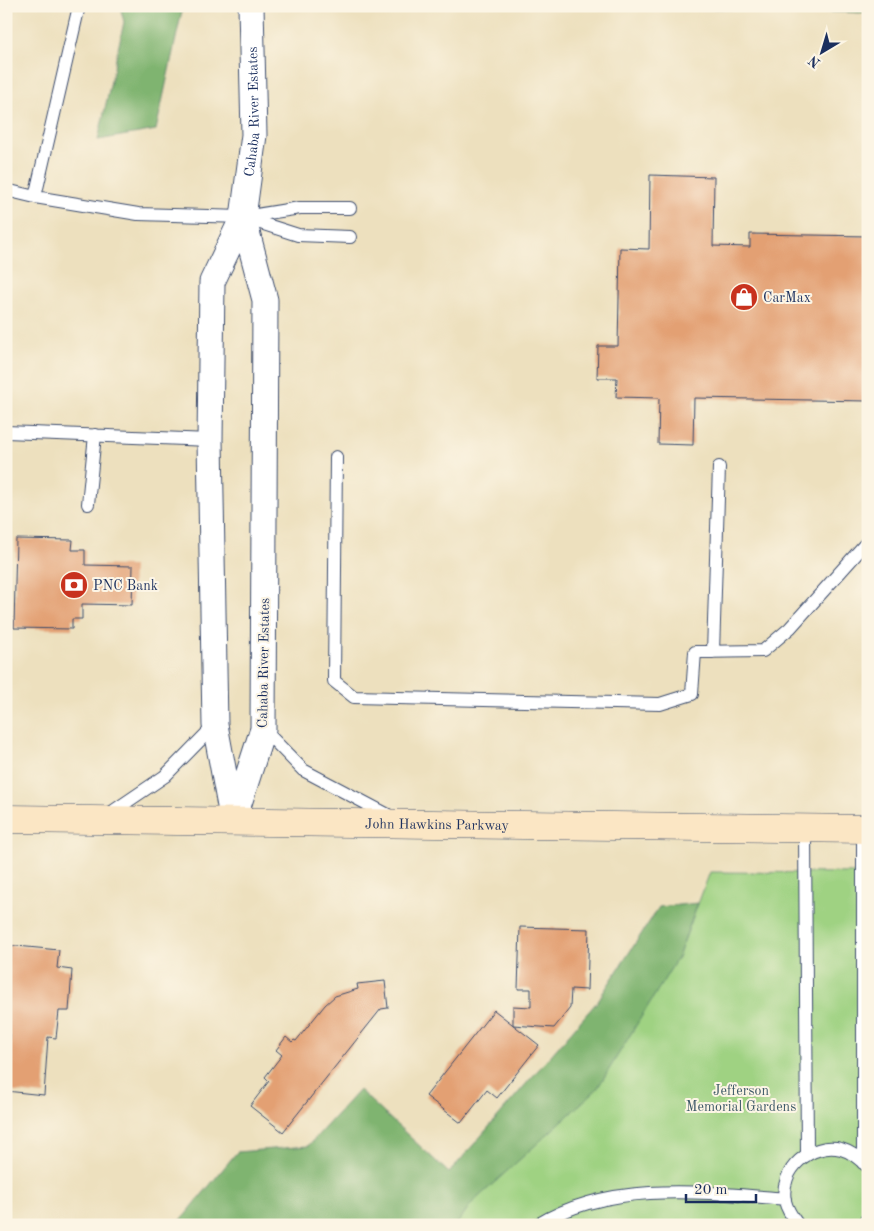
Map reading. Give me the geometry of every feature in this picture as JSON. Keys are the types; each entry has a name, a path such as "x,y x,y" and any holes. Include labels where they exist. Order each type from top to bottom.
{"main road":[{"name":"John Hawkins Parkway","path":"6,819 401,822 805,829 865,828"}],"street":[{"name":"Cahaba River Estates","path":"233,822 215,725 210,440 212,282 243,217 254,135 252,6"},
{"name":"Cahaba River Estates","path":"233,822 264,729 264,300 243,217"}],"lane":[{"path":"35,197 79,6"},
{"path":"6,190 35,197 138,214 243,217 300,208 350,208"},
{"path":"243,217 298,235 350,237"},
{"path":"6,432 210,440"},
{"path":"88,504 95,435"},
{"path":"336,457 334,681 354,697 660,704 692,694 695,652 763,651 790,628 868,542"},
{"path":"713,652 719,467"},
{"path":"101,820 165,776 215,725"},
{"path":"264,729 303,770 401,822"},
{"path":"865,828 866,1166"},
{"path":"805,829 807,1154"},
{"path":"798,1225 789,1214 785,1199 785,1184 790,1170 800,1158 813,1151 828,1148 842,1149 856,1156 866,1166"},
{"path":"537,1225 579,1205 619,1196 698,1192 785,1199"},
{"path":"862,1225 868,1218"}],"green space":[{"path":"120,6 183,6 156,130 98,140 124,22"},
{"path":"635,6 868,6 868,13"},
{"name":"Jefferson Memorial Gardens","path":"710,872 868,873 868,1225 456,1225 471,1204 678,957"},
{"path":"698,903 678,957 597,1089 471,1204 456,1225 177,1225 237,1152 308,1146 359,1090 449,1173 597,1002 659,907"}],"building":[{"name":"CarMax","path":"650,175 714,177 713,246 750,247 750,234 868,236 868,401 694,398 693,445 658,444 659,398 616,397 617,378 597,378 598,346 618,346 620,248 649,249"},
{"name":"PNC Bank","path":"16,539 73,540 72,550 85,550 85,565 133,566 132,605 82,604 82,619 72,619 72,629 14,628"},
{"path":"520,927 589,929 587,990 571,989 570,1008 554,1028 513,1025 513,1006 531,1007 531,989 518,989"},
{"path":"6,945 59,950 57,968 72,970 69,1011 59,1011 56,1038 48,1037 44,1095 6,1091 10,1034 6,1034"},
{"path":"385,981 388,1008 381,1009 283,1132 250,1106 269,1081 265,1077 282,1055 276,1050 286,1037 292,1042 296,1041 325,1005 335,996 358,989 357,984"},
{"path":"494,1010 539,1045 497,1098 487,1090 461,1123 426,1096"}],"place":[{"name":"CarMax","path":"744,297"},
{"name":"PNC Bank","path":"74,585"}]}
